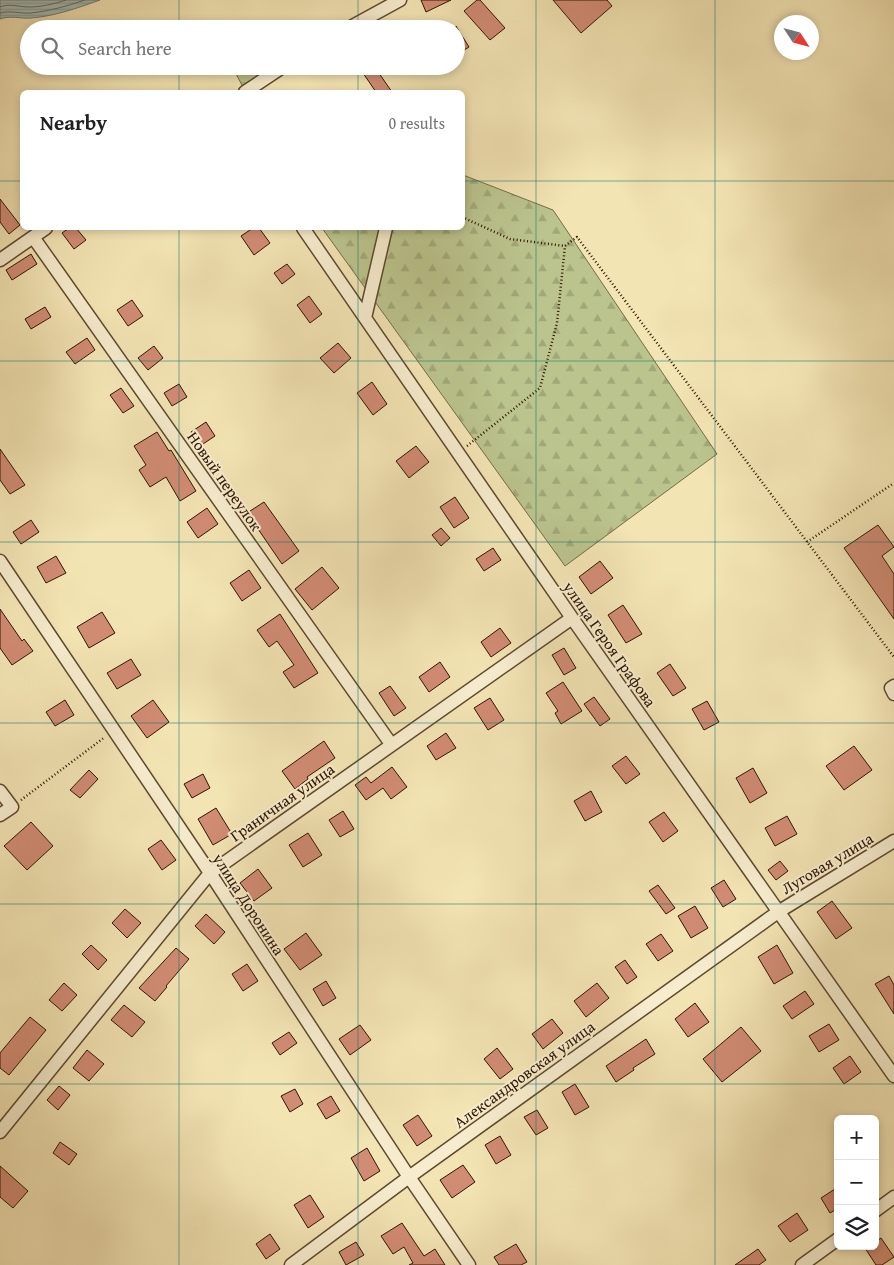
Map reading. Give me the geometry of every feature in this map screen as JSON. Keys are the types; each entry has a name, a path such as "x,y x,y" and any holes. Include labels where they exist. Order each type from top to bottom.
{"street":[{"path":"363,20 400,0"},
{"path":"248,90 270,75"},
{"path":"0,260 43,230"},
{"name":"улица Героя Графова","path":"304,230 572,618 894,1076"},
{"path":"365,318 386,230"},
{"name":"Новый переулок","path":"33,237 391,744"},
{"name":"улица Доронина","path":"0,561 210,873 409,1177 469,1265"},
{"name":"Граничная улица","path":"0,1132 210,873 572,618"},
{"path":"894,686 891,688 894,694"},
{"path":"0,791 12,806 0,815"},
{"name":"Луговая улица","path":"778,912 894,841"},
{"name":"Александровская улица","path":"291,1265 409,1177 778,912"},
{"path":"879,1208 894,1197"},
{"path":"802,1265 834,1242"}],"path":[{"path":"465,218 510,238 564,246 577,237 894,657"},
{"path":"458,453 540,388 557,323 564,246"},
{"path":"807,542 894,482"},
{"path":"12,806 113,731"}],"green space":[{"path":"237,75 267,75 244,89"},
{"path":"465,176 553,210 717,454 565,566 323,230 465,230"}],"water":[{"path":"0,0 100,0 49,15 31,18 8,17 0,19"}],"building":[{"path":"421,0 451,0 426,12"},
{"path":"477,0 480,0 505,28 490,40 464,11"},
{"path":"553,0 607,0 612,6 581,33"},
{"path":"465,41 469,47 465,49"},
{"path":"364,75 380,75 391,90 375,90"},
{"path":"0,199 20,225 9,234 0,222"},
{"path":"66,230 78,230 86,240 74,249 62,233"},
{"path":"250,230 260,230 270,243 254,255 241,236"},
{"path":"31,254 37,264 12,280 6,270"},
{"path":"287,264 295,274 282,284 274,273"},
{"path":"309,296 322,314 310,323 297,305"},
{"path":"132,300 143,316 128,326 117,310"},
{"path":"45,307 51,317 31,329 25,319"},
{"path":"87,338 95,350 75,364 66,352"},
{"path":"338,343 351,358 334,373 320,358"},
{"path":"154,346 163,358 148,370 138,358"},
{"path":"372,382 387,404 373,415 357,393"},
{"path":"179,384 187,397 172,406 164,393"},
{"path":"121,388 134,406 123,413 110,395"},
{"path":"206,422 215,436 200,446 191,432"},
{"path":"157,432 169,451 171,450 196,491 180,501 166,477 150,487 139,470 146,465 134,446"},
{"path":"416,446 429,462 409,478 396,461"},
{"path":"0,449 25,485 10,494 0,480"},
{"path":"455,497 469,518 454,528 440,507"},
{"path":"264,502 299,551 282,564 247,513"},
{"path":"207,508 218,524 198,538 187,522"},
{"path":"31,520 39,532 21,544 13,532"},
{"path":"878,525 894,547 882,556 894,574 894,619 844,548"},
{"path":"441,528 450,538 441,546 432,535"},
{"path":"493,548 501,560 484,571 476,559"},
{"path":"56,556 66,573 46,583 37,567"},
{"path":"600,561 613,578 591,594 579,577"},
{"path":"322,567 339,588 312,610 295,589"},
{"path":"249,570 261,588 242,601 230,583"},
{"path":"623,605 642,634 626,643 608,615"},
{"path":"0,609 22,641 24,639 33,651 12,665 0,648"},
{"path":"102,612 115,633 89,648 77,627"},
{"path":"280,614 318,673 294,688 283,672 294,665 277,641 269,647 257,630"},
{"path":"500,628 511,643 491,657 481,642"},
{"path":"564,648 576,668 564,675 552,655"},
{"path":"131,659 141,675 117,689 107,673"},
{"path":"440,662 450,677 429,692 419,677"},
{"path":"670,664 686,688 673,696 657,673"},
{"path":"563,682 582,711 561,724 555,713 558,711 546,693"},
{"path":"390,686 406,708 394,716 379,693"},
{"path":"594,697 610,719 600,726 584,704"},
{"path":"490,698 504,720 488,730 474,708"},
{"path":"65,700 74,715 55,726 46,712"},
{"path":"153,700 169,722 147,738 131,716"},
{"path":"707,701 719,722 704,730 692,709"},
{"path":"446,733 456,748 436,760 427,746"},
{"path":"324,741 335,758 307,777 308,779 295,789 282,771"},
{"path":"854,746 872,770 844,790 826,766"},
{"path":"626,756 640,774 626,784 612,766"},
{"path":"392,767 407,787 391,799 383,788 366,800 355,785 366,777 371,783"},
{"path":"753,768 767,793 750,803 736,778"},
{"path":"89,770 98,779 80,798 70,790"},
{"path":"203,774 210,788 192,798 184,784"},
{"path":"591,791 602,812 585,821 574,801"},
{"path":"216,808 232,834 213,845 198,819"},
{"path":"343,811 354,829 340,837 329,820"},
{"path":"664,812 678,831 663,842 649,822"},
{"path":"787,816 797,834 775,846 765,828"},
{"path":"31,822 53,846 27,870 4,846"},
{"path":"308,833 322,855 303,867 289,845"},
{"path":"161,840 176,860 162,870 148,849"},
{"path":"780,861 788,871 776,880 768,870"},
{"path":"258,869 272,888 254,901 240,883"},
{"path":"724,880 736,899 723,907 711,888"},
{"path":"658,885 675,908 666,914 649,891"},
{"path":"832,901 852,928 836,939 817,912"},
{"path":"695,906 708,928 691,938 678,916"},
{"path":"125,909 141,923 127,938 112,923"},
{"path":"206,914 225,932 214,944 195,926"},
{"path":"306,933 322,955 300,970 284,949"},
{"path":"661,934 673,951 658,961 646,944"},
{"path":"91,945 107,960 98,970 82,954"},
{"path":"777,945 793,973 774,984 758,957"},
{"path":"176,948 189,959 155,1001 139,988"},
{"path":"625,960 637,977 627,984 615,967"},
{"path":"247,964 258,981 243,991 232,974"},
{"path":"889,976 894,985 894,1014 875,984"},
{"path":"326,981 336,998 323,1006 313,989"},
{"path":"64,983 77,995 62,1011 49,1000"},
{"path":"597,983 609,998 586,1017 574,1001"},
{"path":"805,991 814,1004 792,1019 783,1006"},
{"path":"695,1003 709,1022 688,1037 675,1019"},
{"path":"124,1005 145,1022 132,1037 111,1020"},
{"path":"30,1017 46,1030 9,1075 0,1068 0,1053"},
{"path":"552,1019 563,1033 543,1049 532,1034"},
{"path":"829,1024 839,1040 819,1052 809,1036"},
{"path":"360,1025 371,1040 350,1055 339,1039"},
{"path":"741,1027 761,1051 722,1082 703,1059"},
{"path":"289,1032 297,1043 280,1055 272,1043"},
{"path":"646,1039 655,1054 616,1082 606,1066"},
{"path":"497,1048 513,1069 500,1079 484,1059"},
{"path":"87,1050 104,1064 89,1081 73,1068"},
{"path":"850,1056 861,1072 844,1084 833,1068"},
{"path":"575,1084 589,1107 575,1115 562,1092"},
{"path":"59,1086 70,1095 58,1110 47,1100"},
{"path":"295,1089 303,1104 290,1112 281,1096"},
{"path":"331,1096 340,1111 326,1119 317,1104"},
{"path":"537,1110 548,1128 536,1135 524,1117"},
{"path":"418,1115 432,1136 417,1146 403,1125"},
{"path":"500,1136 511,1155 496,1164 485,1145"},
{"path":"60,1142 77,1154 69,1165 53,1153"},
{"path":"367,1148 380,1171 364,1181 351,1158"},
{"path":"463,1165 475,1182 452,1198 440,1180"},
{"path":"0,1166 28,1191 13,1208 0,1197"},
{"path":"834,1190 834,1210 830,1213 821,1198"},
{"path":"310,1195 324,1217 308,1228 294,1205"},
{"path":"797,1213 808,1230 790,1242 778,1226"},
{"path":"402,1223 424,1256 435,1249 445,1265 409,1265 413,1263 404,1247 393,1254 381,1236"},
{"path":"270,1234 280,1249 266,1259 256,1244"},
{"path":"881,1238 894,1257 882,1265 876,1265 866,1250 879,1250 879,1239"},
{"path":"356,1242 364,1255 346,1265 339,1252"},
{"path":"516,1244 527,1262 521,1265 499,1265 494,1257"},
{"path":"758,1249 766,1260 759,1265 735,1265"}]}
